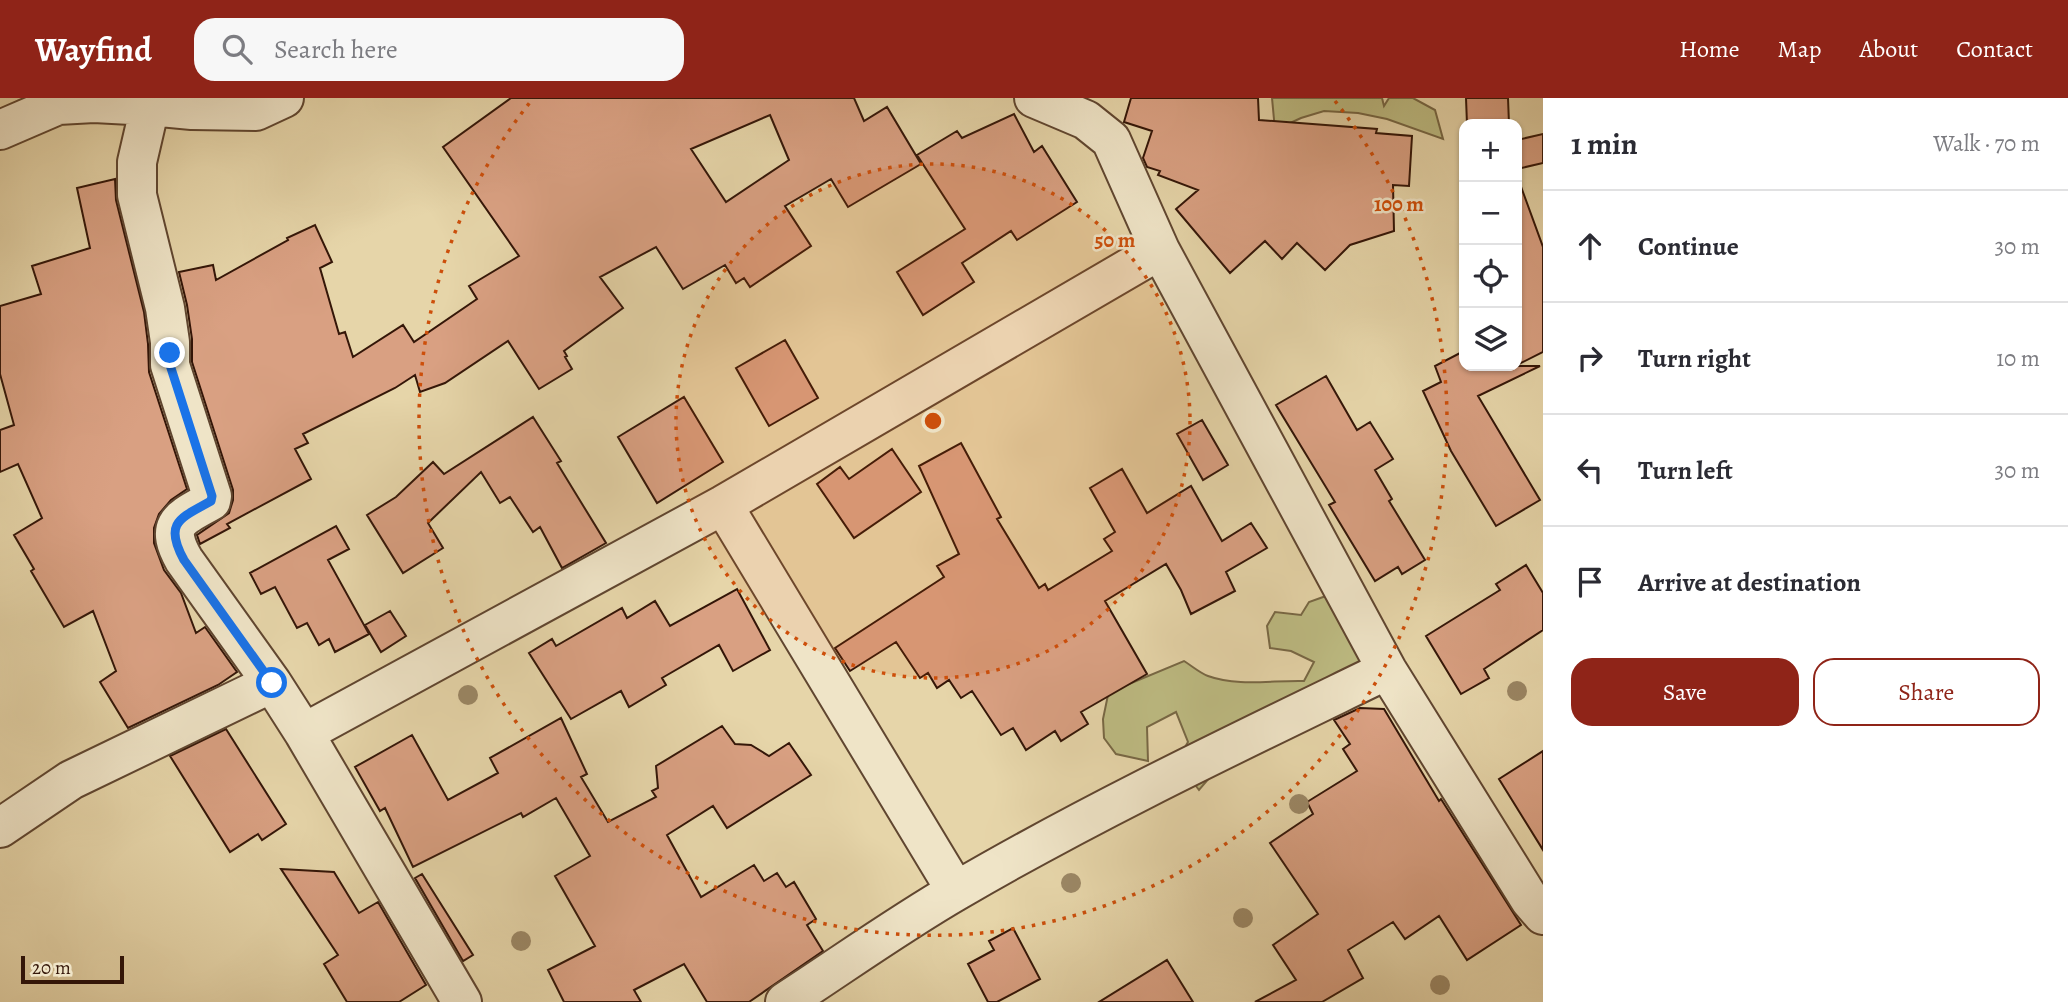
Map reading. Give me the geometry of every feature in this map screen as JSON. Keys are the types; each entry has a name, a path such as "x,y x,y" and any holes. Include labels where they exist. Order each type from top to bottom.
{"street":[{"path":"0,130 58,105 94,103 192,110 256,111 285,98"},
{"path":"1034,98 1086,120 1111,140 1160,250 1387,670 1530,900 1543,915"},
{"path":"150,106 137,162 136,195 165,308 170,365 212,496 211,501 180,519 176,528 176,545 304,733 462,1002"},
{"path":"304,733 723,505 1160,250"},
{"path":"723,505 956,891"},
{"path":"785,1002 956,891 1058,834 1387,670"},
{"path":"0,828 71,780 272,683"}],"shaded area":[{"path":"1272,98 1382,98 1384,106 1389,98 1413,98 1435,110 1443,139 1387,119 1358,113 1324,111 1275,130"},
{"path":"1326,596 1368,632 1360,677 1210,777 1199,790 1177,761 1188,742 1176,712 1147,727 1148,761 1116,754 1104,738 1103,719 1109,690 1184,661 1205,675 1231,681 1304,681 1314,662 1291,651 1270,648 1267,626 1275,612 1301,615 1309,602"}],"building":[{"path":"511,98 854,98 864,121 887,107 921,164 848,207 831,179 785,206 811,246 750,287 744,278 736,283 725,265 683,289 656,247 600,277 623,308 564,351 572,369 539,389 508,341 445,383 420,392 415,375 395,388 303,434 308,443 295,449 311,479 227,524 230,528 200,544 197,535 229,513 233,490 192,362 192,339 179,272 213,265 216,280 288,240 287,238 315,225 332,262 320,268 339,334 345,332 353,357 403,325 414,342 477,299 469,286 519,256 443,147","holes":["770,115 789,160 726,202 691,149"]},
{"path":"1131,98 1258,98 1259,120 1377,129 1376,133 1412,136 1409,186 1393,185 1394,231 1350,245 1325,270 1297,243 1282,259 1265,241 1230,273 1176,209 1198,190 1158,175 1160,171 1147,167 1143,158 1152,131 1124,122"},
{"path":"1466,98 1508,98 1509,119 1467,119"},
{"path":"1014,114 1034,152 1042,146 1077,202 1017,240 1011,231 962,263 974,282 923,315 897,272 965,229 917,155 957,131 962,138"},
{"path":"1543,134 1543,163 1522,168 1522,139"},
{"path":"115,179 116,200 144,312 149,372 187,489 171,500 159,514 154,528 154,543 164,570 181,593 196,633 205,627 237,672 218,685 128,728 100,682 116,671 93,611 64,627 31,571 34,569 14,535 42,518 18,464 0,472 0,430 14,425 0,374 0,306 41,294 32,266 90,248 77,188"},
{"path":"1522,189 1543,247 1543,352 1522,362"},
{"path":"785,340 818,398 769,426 736,368"},
{"path":"1459,354 1459,371 1522,371 1522,366 1540,366 1478,396 1540,500 1496,526 1451,451 1423,391 1441,382 1435,366"},
{"path":"1326,376 1357,430 1370,422 1393,459 1375,470 1392,499 1389,501 1425,560 1402,574 1398,567 1375,581 1329,505 1335,502 1276,405"},
{"path":"684,397 723,462 657,503 618,437"},
{"path":"533,417 561,461 557,463 606,543 562,568 540,527 533,532 510,497 500,503 481,472 428,523 443,548 403,573 367,515 396,497 433,462 444,474"},
{"path":"1202,420 1228,465 1203,480 1177,434"},
{"path":"961,443 1001,517 997,519 1039,588 1045,584 1048,590 1112,551 1104,539 1115,532 1090,488 1122,469 1147,513 1191,486 1222,541 1251,523 1267,548 1226,572 1235,591 1191,614 1166,564 1105,601 1147,674 1081,712 1088,724 1061,741 1055,731 1026,750 1013,728 1001,735 972,691 961,698 949,680 937,688 928,673 920,678 896,642 850,671 835,648 944,577 937,566 959,554 919,466"},
{"path":"892,449 921,492 854,538 817,484 840,467 849,479"},
{"path":"336,526 349,549 328,560 369,634 335,652 329,639 319,645 307,623 297,628 275,587 261,594 250,573"},
{"path":"1526,565 1543,593 1543,630 1484,669 1489,678 1461,694 1426,636 1500,590 1496,584"},
{"path":"737,589 770,650 733,671 719,645 662,678 666,685 629,707 621,691 571,719 529,653 552,639 556,646 622,608 627,618 655,601 670,626"},
{"path":"390,611 406,636 381,652 365,625"},
{"path":"1360,708 1384,709 1439,801 1441,799 1521,925 1467,960 1439,916 1405,939 1393,922 1348,950 1363,978 1322,1002 1255,1002 1296,980 1273,945 1318,914 1270,843 1313,814 1307,802 1357,771 1343,749 1350,744 1334,720"},
{"path":"561,718 587,774 581,777 608,822 656,797 652,791 658,788 656,766 722,726 735,744 751,745 769,756 789,743 811,775 727,828 713,806 667,835 701,897 754,865 764,881 777,873 786,887 794,882 816,919 807,925 823,951 749,1002 707,1002 684,964 634,990 641,1002 564,1002 548,970 595,946 555,876 590,856 556,798 523,817 521,813 413,867 385,808 380,811 355,767 412,735 448,800 498,773 490,758"},
{"path":"226,729 286,824 262,840 258,834 230,852 170,756"},
{"path":"1543,751 1543,850 1499,779"},
{"path":"281,869 334,872 359,913 378,902 426,985 399,1002 347,1002 324,964 338,955"},
{"path":"422,874 473,955 463,961 415,878"},
{"path":"1013,928 1040,979 997,1002 988,1002 968,964 994,950 989,941"},
{"path":"1167,960 1193,1002 1099,1002"}],"route":[{"path":"170,353 170,365 212,496 211,501 180,519 176,528 176,545 272,683"}]}
